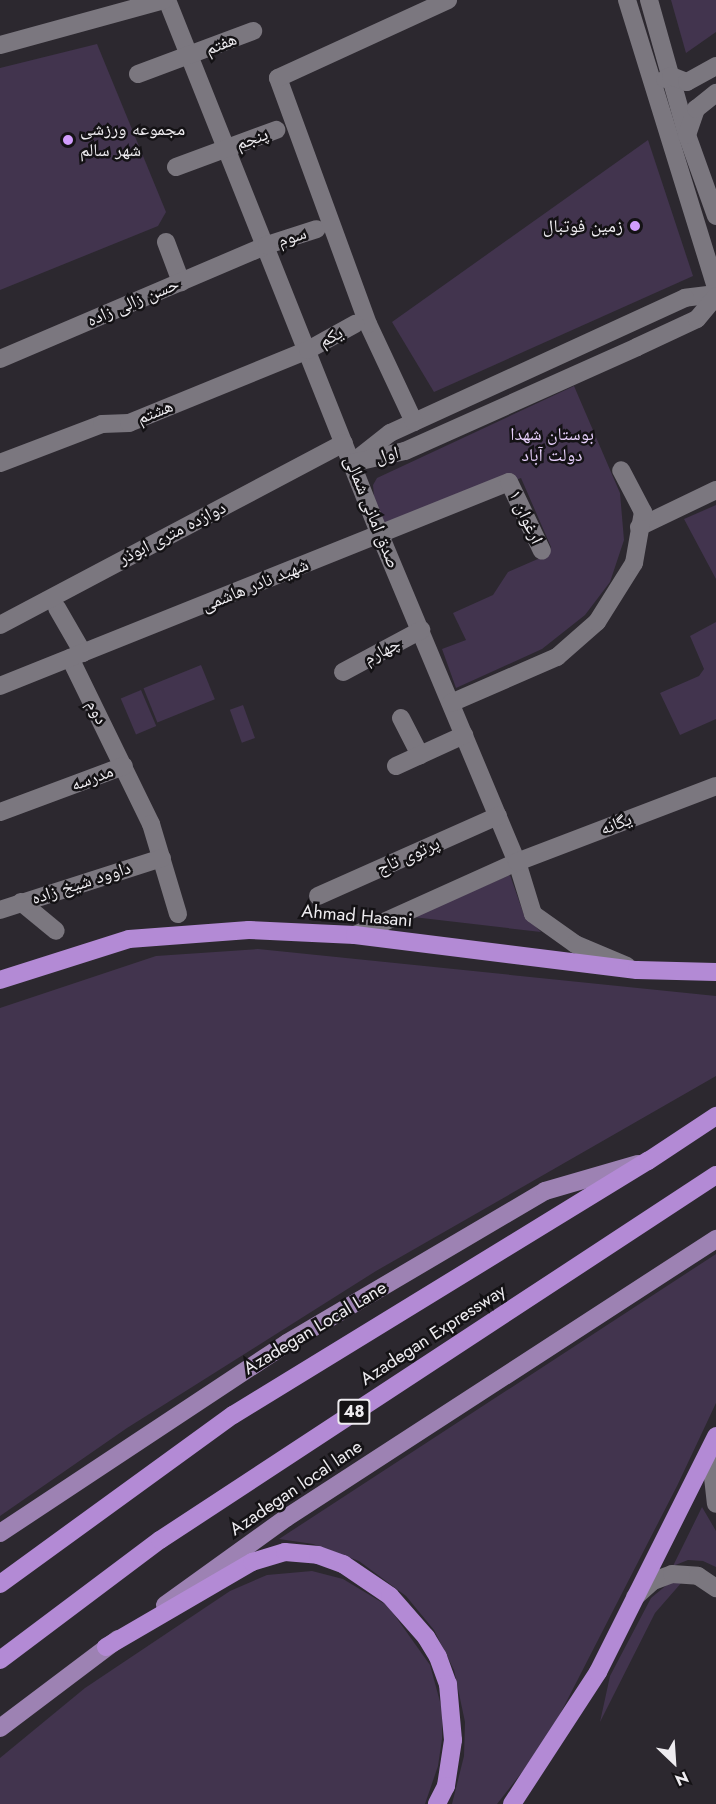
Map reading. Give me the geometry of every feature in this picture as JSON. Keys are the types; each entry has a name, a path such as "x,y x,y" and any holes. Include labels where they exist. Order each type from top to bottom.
{"highway":[{"name":"Ahmad Hasani","path":"0,980 129,939 249,930 356,935 637,970 716,972"},
{"name":"Azadegan Expressway","path":"0,1584 233,1415 648,1161 716,1116"},
{"name":"Azadegan Expressway","path":"0,1660 160,1540 716,1175"},
{"path":"512,1804 598,1672 713,1443"},
{"path":"106,1647 252,1562 285,1552 318,1555 343,1564 390,1596 426,1637 438,1657 448,1684 453,1740 446,1786 437,1804"}],"main road":[{"name":"Azadegan Local Lane","path":"0,1533 287,1343 545,1191 648,1161"},
{"name":"Azadegan local lane","path":"0,1728 106,1647 286,1518 716,1239"}],"street":[{"path":"0,45 166,0"},
{"name":"صدق امانی شمالی","path":"166,0 267,245 380,535 517,862 533,914 575,944 637,970"},
{"path":"414,422 368,324 278,78 448,0"},
{"path":"627,0 716,287"},
{"path":"649,0 687,135 716,216"},
{"name":"هفتم","path":"138,74 253,31"},
{"path":"652,86 671,76 687,82 716,66"},
{"path":"687,135 696,109 716,93"},
{"name":"پنجم","path":"177,167 276,130"},
{"name":"سوم","path":"267,245 316,229"},
{"path":"166,242 181,282"},
{"name":"حسن زالی زاده","path":"0,359 267,245"},
{"name":"اول","path":"352,463 390,433 685,298 716,295"},
{"name":"اول","path":"352,463 405,451 637,347 697,319 716,295"},
{"name":"یکم","path":"308,350 355,324"},
{"name":"هشتم","path":"0,463 102,424 129,423 308,350"},
{"name":"دوازده متری ابوذر","path":"0,626 344,443"},
{"path":"451,703 557,657 597,622 634,563 643,512 621,470"},
{"name":"شهید نادر هاشمی","path":"0,686 510,482"},
{"name":"ارغوان ۱","path":"510,482 542,551"},
{"path":"639,527 716,490"},
{"path":"57,608 76,656"},
{"name":"چهارم","path":"343,672 421,630"},
{"name":"دوم","path":"76,656 124,766"},
{"path":"401,718 420,755"},
{"path":"396,766 464,735"},
{"name":"مدرسه","path":"0,812 124,766 162,858 178,914"},
{"name":"یگانه","path":"356,935 517,862 716,786"},
{"name":"پرتوی تاج","path":"318,896 498,816"},
{"name":"داوود شیخ زاده","path":"0,910 162,858"},
{"path":"21,902 56,931"},
{"path":"713,1443 716,1504"},
{"path":"635,1597 653,1581 672,1574 698,1576 716,1588"}],"green space":[{"path":"671,0 716,0 716,32 686,53"},
{"name":"مجموعه ورزشی شهر سالم","path":"97,44 166,212 158,226 0,290 0,68"},
{"path":"648,140 693,276 434,392 392,322"},
{"name":"بوستان شهدا دولت آباد","path":"574,386 620,493 624,540 610,582 585,615 542,649 456,688 442,649 466,640 453,613 493,595 508,572 547,555 551,547 521,478 387,528 375,509 373,485 377,478"},
{"path":"716,505 716,579 684,519"},
{"path":"716,622 716,719 680,735 660,693 699,676 704,669 690,636"},
{"path":"201,665 215,699 157,723 144,688"},
{"path":"141,690 156,726 136,734 121,699"},
{"path":"243,705 255,738 242,743 230,710"},
{"path":"510,875 524,915 541,932 413,917"},
{"path":"258,949 716,996 716,1076 376,1271 127,1428 0,1516 0,1008 156,956"},
{"path":"716,1254 716,1403 677,1486 557,1720 526,1767 497,1804 452,1804 464,1756 465,1722 454,1670 434,1630 406,1596 359,1561 313,1544 279,1539"},
{"path":"702,1507 716,1531 716,1567 703,1561 688,1560 673,1566"},
{"path":"312,1571 343,1579 388,1606 430,1665 442,1709 442,1739 438,1766 425,1804 0,1804 0,1758 85,1688 230,1591 267,1575"},
{"path":"682,1582 655,1613 600,1722 610,1676 651,1598 669,1583"}],"place":[{"name":"مجموعه ورزشی شهر سالم","path":"68,140"},
{"name":"زمین فوتبال","path":"635,226"}]}
